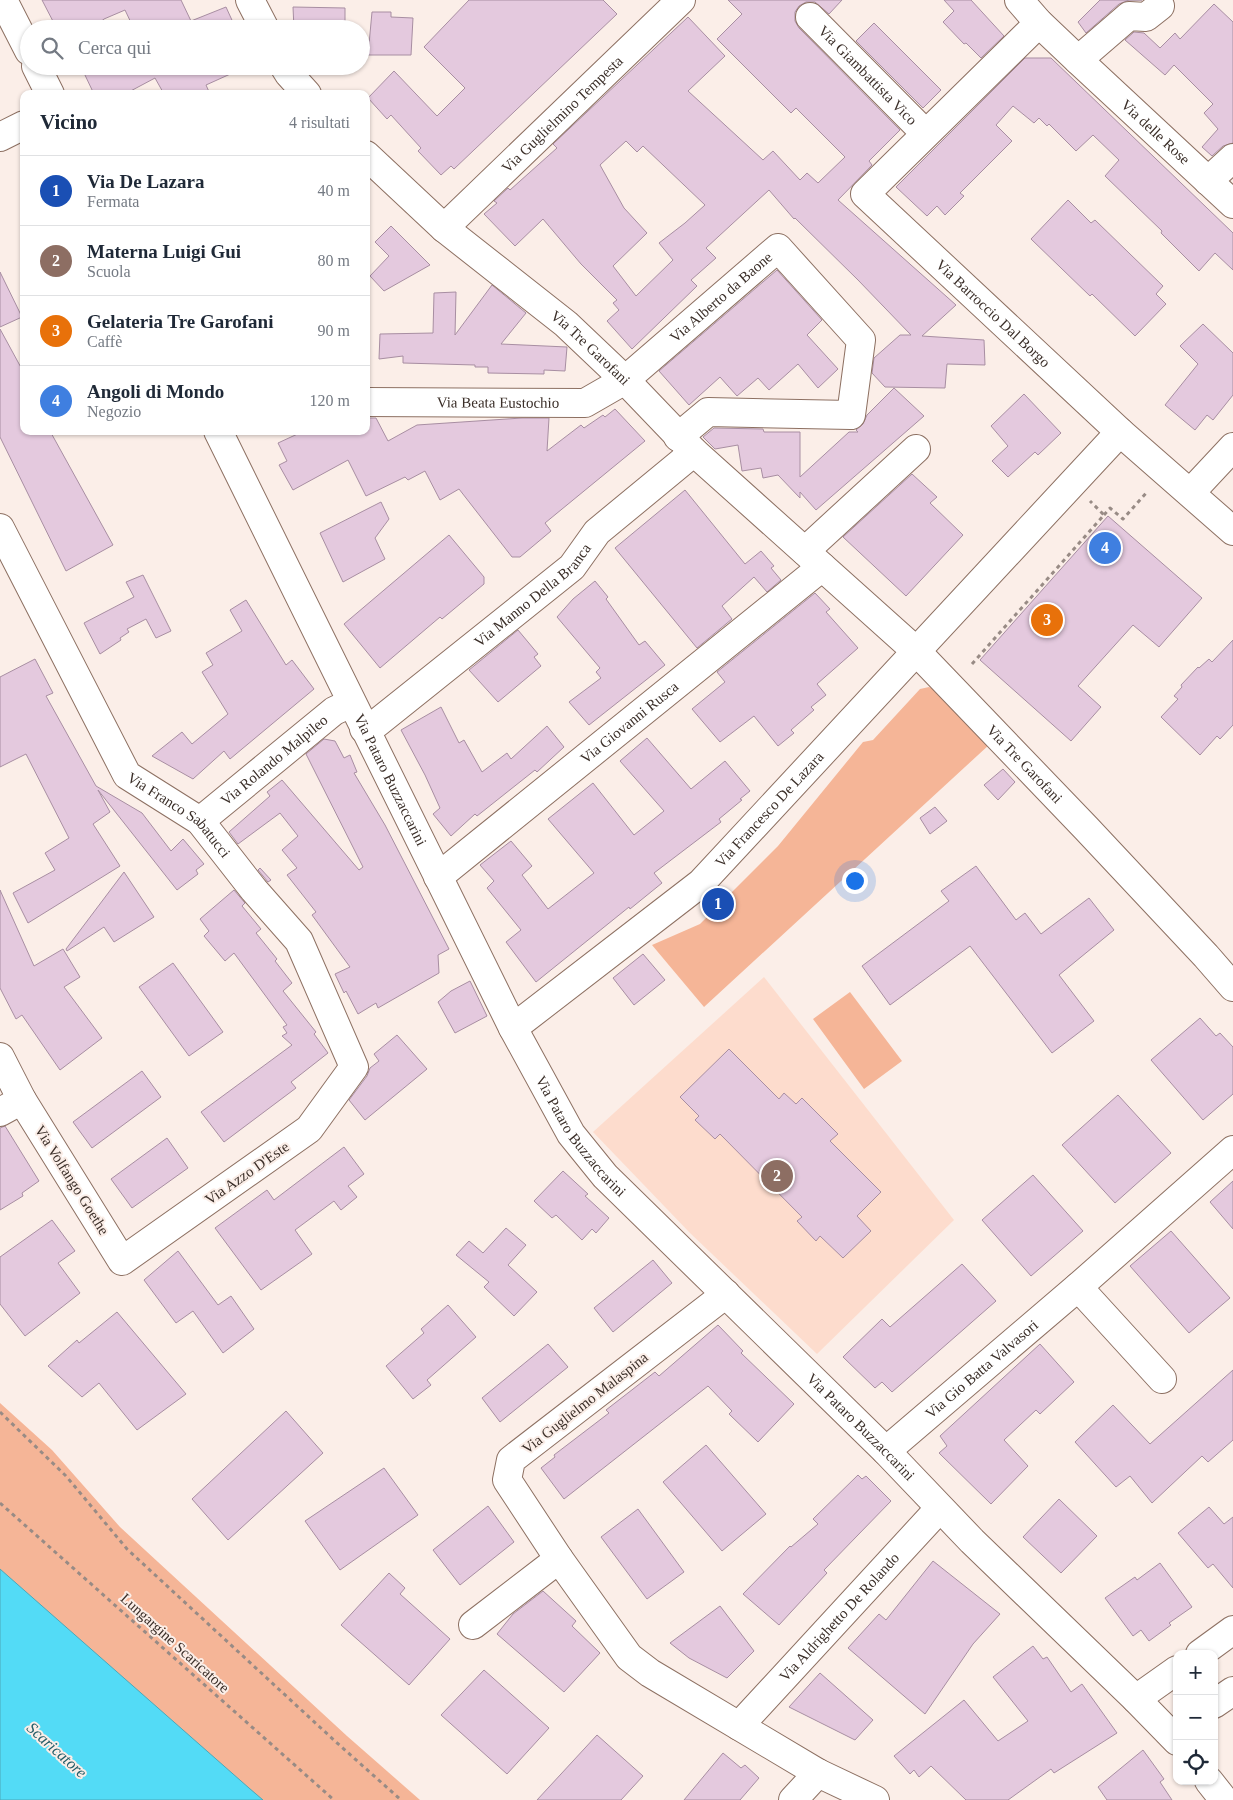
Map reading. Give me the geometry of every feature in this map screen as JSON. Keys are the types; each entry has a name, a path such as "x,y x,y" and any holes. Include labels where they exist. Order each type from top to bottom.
{"street":[{"path":"3,0 20,34"},
{"path":"250,0 260,20"},
{"name":"Via Guglielmino Tempesta","path":"444,228 681,0"},
{"name":"Via delle Rose","path":"1019,0 1078,60 1233,204"},
{"path":"1078,60 1129,16 1146,17 1160,6"},
{"name":"Via Giambattista Vico","path":"810,16 926,133"},
{"name":"Via Giambattista Vico","path":"865,194 1040,23"},
{"path":"40,75 48,90"},
{"path":"290,75 303,90"},
{"path":"0,137 20,127"},
{"path":"1208,181 1233,158"},
{"name":"Via Tre Garofani","path":"370,159 444,228 566,324 625,380 686,445 916,651 1086,828 1206,956 1233,988"},
{"name":"Via Barroccio Dal Borgo","path":"865,194 1120,432 1233,531"},
{"name":"Via Alberto da Baone","path":"625,380 778,248 861,340 851,415 708,412 686,445"},
{"name":"Via Beata Eustochio","path":"370,402 585,404 625,380"},
{"path":"916,651 1120,432"},
{"name":"Via Pataro Buzzaccarini","path":"220,435 513,1028 571,1134 606,1176 886,1451 940,1508 1173,1733"},
{"name":"Via Manno Della Branca","path":"364,729 377,723 572,566 597,532 686,445"},
{"path":"1190,492 1233,447"},
{"path":"813,559 916,449"},
{"name":"Via Franco Sabatucci","path":"0,528 127,775 200,821 254,890 299,941 354,1067"},
{"name":"Via Giovanni Rusca","path":"438,877 813,559"},
{"name":"Via Francesco De Lazara","path":"513,1028 701,883 916,651"},
{"name":"Via Rolando Malpileo","path":"200,821 334,711 351,703"},
{"name":"Via Volfango Goethe","path":"0,1057 11,1106 122,1260"},
{"name":"Via Azzo D'Este","path":"122,1260 309,1130 354,1067"},
{"name":"Via Gio Batta Valvasori","path":"886,1451 1078,1287 1233,1150"},
{"path":"1078,1287 1162,1379"},
{"name":"Via Guglielmo Malaspina","path":"726,1294 511,1460 507,1480 559,1559 629,1657 650,1674 818,1773 875,1800"},
{"name":"Via Aldrighetto De Rolando","path":"739,1726 940,1508"},
{"path":"473,1625 559,1559"},
{"path":"1206,1650 1233,1630"},
{"path":"1136,1699 1173,1673"},
{"path":"1218,1701 1233,1691"},
{"path":"793,1800 818,1773"},
{"path":"1212,1785 1224,1800"}],"path":[{"path":"1072,484 1104,515"},
{"path":"972,664 1110,508 1122,519 1150,489"},
{"path":"0,1412 66,1476 127,1549 401,1800"},
{"name":"Lungargine Scaricatore","path":"0,1503 334,1800"}],"shaded area":[{"path":"929,687 937,691 990,744 704,1007 652,945 700,924 778,846 863,742 873,740 920,689"},
{"path":"764,977 954,1220 817,1354 690,1233 593,1132"},
{"path":"850,992 902,1061 864,1089 813,1019"},
{"path":"0,1403 52,1450 120,1527 347,1736 420,1800 0,1800"}],"water":[{"name":"Scaricatore","path":"0,1569 249,1788 263,1800 0,1800"}],"building":[{"path":"42,0 181,0 191,20 130,20 125,10 103,20 52,20"},
{"path":"469,0 603,0 617,14 454,169 451,166 441,175 418,151 421,148 391,115 387,119 370,100 370,96 394,71 437,116 465,88 424,47"},
{"path":"728,0 842,0 829,14 815,2 806,2 799,6 795,12 795,21 799,28 900,130 869,161 872,165 838,200 956,305 922,336 984,340 985,365 947,364 945,388 885,387 872,373 874,358 900,335 911,335 858,280 794,219 769,190 706,248 716,258 691,280 697,286 632,349 607,321 619,310 613,303 617,300 581,264 543,219 515,246 484,214 497,203 494,201 508,188 510,190 557,148 553,144 688,17 725,56 688,91 763,160 773,151 800,180 807,173 818,183 845,157 796,108 791,113 717,39 742,14","holes":["626,141 637,152 643,146 705,205 659,243 673,260 636,296 613,266 647,233 624,208 600,165"]},
{"path":"944,0 971,0 1004,36 981,58 966,43 964,44 943,22 954,11"},
{"path":"1100,0 1129,0 1119,4 1086,33 1078,22"},
{"path":"1214,4 1233,22 1233,143 1223,146 1212,156 1202,147 1218,129 1204,113 1213,104 1174,65 1165,75 1125,40 1134,32 1144,33 1160,48 1175,33 1180,39"},
{"path":"226,7 232,20 194,20"},
{"path":"293,7 345,8 345,20 294,20"},
{"path":"372,12 391,12 391,17 413,18 411,55 370,55"},
{"path":"874,23 941,90 923,108 856,41"},
{"path":"1025,58 1051,58 1233,233 1233,270 1215,253 1199,271 1161,233 1162,231 1105,176 1119,160 1093,135 1076,151 1049,124 1047,126 1039,118 1034,123 1013,106 996,125 1012,141 960,193 964,196 945,215 937,206 927,216 896,187"},
{"path":"85,75 228,75 206,85 208,90 162,90 155,78 132,90 92,90"},
{"path":"1068,200 1091,223 1095,220 1163,286 1156,294 1166,304 1135,336 1031,239"},
{"path":"391,226 430,265 384,291 370,276 389,256 375,242"},
{"path":"777,270 822,320 807,335 838,369 818,388 798,364 769,390 758,378 737,396 720,377 689,405 659,371"},
{"path":"0,272 20,313 20,318 0,327"},
{"path":"492,285 526,313 501,344 567,347 565,371 544,370 544,374 488,373 488,367 475,367 475,365 403,363 403,356 379,359 380,334 433,333 434,293 456,292 455,335"},
{"path":"1203,324 1233,353 1233,395 1213,420 1207,415 1195,430 1165,405 1198,364 1180,346"},
{"path":"0,329 20,366 20,435 52,435 113,545 66,571 0,437"},
{"path":"894,388 924,416 816,510 800,492 800,498 778,475 763,478 761,468 742,471 738,445 715,449 703,437 714,428 763,429 764,432 800,432 800,477 849,432 858,432 856,430 863,424 867,415"},
{"path":"1024,394 1061,433 1038,455 1035,452 1008,477 992,461 1008,446 991,426"},
{"path":"615,409 645,441 545,523 551,531 520,557 512,557 459,489 440,500 425,471 408,480 405,477 366,496 348,460 293,490 279,465 287,461 278,443 295,435 370,435 370,418 376,418 388,441 417,425 549,418 547,451 581,425 584,428 603,415 605,417"},
{"path":"912,474 937,497 930,503 963,535 906,596 843,537"},
{"path":"685,490 745,564 761,551 774,566 771,568 781,580 767,592 754,577 722,606 732,619 697,648 615,548"},
{"path":"381,502 389,519 375,538 385,559 343,582 320,533"},
{"path":"1108,516 1202,598 1159,647 1133,625 1078,686 1101,707 1071,741 980,660"},
{"path":"449,535 484,577 484,584 442,619 440,617 380,668 344,624"},
{"path":"143,575 171,631 156,638 146,619 127,629 129,632 120,638 121,640 100,654 84,623 134,597 126,582"},
{"path":"595,581 608,597 606,599 639,645 645,641 665,665 589,725 569,702 601,678 596,672 600,668 557,617 573,599"},
{"path":"815,593 830,609 826,612 858,648 817,684 826,695 811,707 814,710 791,730 794,733 778,746 754,716 720,742 692,709 725,682 717,672"},
{"path":"246,600 286,665 292,660 314,689 230,759 224,751 193,779 152,756 182,732 192,744 228,714 202,672 213,665 206,653 242,631 230,610"},
{"path":"518,630 538,654 534,657 541,666 498,702 469,670"},
{"path":"1233,640 1233,725 1220,739 1217,736 1200,755 1161,717 1178,699 1174,696 1182,687 1181,685 1198,667 1209,659 1212,662"},
{"path":"35,659 53,693 46,696 96,786 142,813 171,851 183,839 204,864 196,870 198,874 177,890 98,790 110,812 93,824 120,866 28,923 13,893 55,870 45,853 69,838 26,754 0,767 0,677"},
{"path":"441,707 459,743 464,740 482,772 507,753 511,759 547,726 564,747 537,772 535,770 477,816 475,814 451,836 433,814 440,808 401,730"},
{"path":"647,738 691,789 725,761 750,791 719,819 721,822 654,873 662,883 630,909 629,907 536,982 506,942 521,930 487,888 494,881 480,865 511,841 532,866 522,875 548,909 594,873 548,819 593,783 634,835 664,811 620,761"},
{"path":"324,739 335,741 344,758 350,755 357,772 354,773 385,825 449,949 438,955 439,973 378,1008 376,1003 358,1014 346,991 344,993 335,974 350,967 312,915 316,912 287,875 297,868 282,850 298,836 280,813 238,844 229,832 270,796 267,792 282,780 359,870 363,867 306,754"},
{"path":"1003,769 1015,782 998,800 984,785"},
{"path":"935,807 947,821 930,834 920,818"},
{"path":"976,866 1016,920 1025,913 1041,934 1089,898 1114,930 1059,975 1094,1021 1052,1053 970,946 890,1005 862,966 949,901 941,891"},
{"path":"260,868 271,880 268,882 258,870"},
{"path":"124,872 154,917 114,942 104,927 67,951 66,949"},
{"path":"0,890 34,966 63,949 80,977 64,987 102,1038 60,1070 22,1015 16,1019 0,988"},
{"path":"234,890 245,903 242,906 261,929 256,933 277,959 275,961 292,983 283,991 316,1032 314,1034 328,1053 291,1082 296,1088 224,1142 201,1112 292,1045 282,1036 287,1033 283,1027 287,1025 234,953 225,961 204,936 209,931 200,919"},
{"path":"643,954 665,980 634,1005 613,978"},
{"path":"173,963 223,1032 189,1056 139,987"},
{"path":"470,981 487,1016 455,1033 438,1002 451,991"},
{"path":"1200,1018 1216,1036 1220,1033 1233,1047 1233,1094 1203,1120 1151,1060"},
{"path":"397,1035 427,1069 365,1120 349,1100 367,1076 370,1068 379,1061 374,1054"},
{"path":"729,1049 779,1099 784,1093 796,1104 802,1098 838,1134 830,1141 881,1192 857,1216 871,1231 843,1258 820,1236 816,1241 797,1221 802,1217 720,1134 715,1139 695,1120 699,1116 680,1097"},
{"path":"142,1071 161,1097 92,1148 73,1122"},
{"path":"1118,1095 1171,1153 1115,1203 1062,1145"},
{"path":"5,1126 39,1181 22,1193 23,1196 0,1210 0,1128"},
{"path":"167,1138 188,1168 132,1208 111,1179"},
{"path":"344,1147 364,1174 348,1186 357,1197 341,1210 334,1201 295,1230 312,1254 261,1290 215,1228 267,1190 274,1200"},
{"path":"563,1171 588,1194 585,1196 609,1218 596,1233 592,1229 582,1240 556,1215 552,1218 534,1201"},
{"path":"1033,1175 1083,1231 1031,1276 982,1220"},
{"path":"1233,1181 1233,1229 1210,1202"},
{"path":"52,1220 75,1251 58,1263 80,1293 25,1336 0,1304 0,1257"},
{"path":"506,1228 526,1245 508,1265 537,1292 514,1316 484,1287 489,1282 456,1255 469,1241 483,1253"},
{"path":"1171,1231 1230,1298 1189,1333 1130,1266"},
{"path":"178,1251 218,1305 231,1296 254,1329 223,1353 193,1311 176,1323 144,1280"},
{"path":"653,1260 672,1283 613,1332 594,1308"},
{"path":"962,1264 996,1301 892,1392 882,1382 875,1388 843,1357 882,1319 890,1327"},
{"path":"448,1305 476,1337 427,1380 431,1385 413,1399 386,1366 424,1333 421,1329"},
{"path":"117,1312 186,1394 137,1430 99,1383 82,1397 48,1366 77,1340 79,1343"},
{"path":"718,1325 743,1351 741,1353 794,1404 758,1442 729,1414 732,1411 708,1386 564,1499 541,1468 555,1457 554,1455 609,1413 606,1410 655,1372 659,1376"},
{"path":"548,1344 568,1367 500,1422 482,1398"},
{"path":"1040,1344 1074,1382 1040,1414 1036,1410 1004,1440 1028,1466 991,1504 939,1453 947,1446 940,1436"},
{"path":"1233,1370 1233,1440 1208,1462 1202,1456 1152,1503 1130,1476 1116,1487 1075,1442 1113,1405 1150,1444"},
{"path":"286,1411 323,1453 228,1540 192,1499"},
{"path":"706,1445 766,1514 722,1551 663,1482"},
{"path":"384,1468 418,1515 340,1570 305,1521"},
{"path":"858,1475 862,1479 866,1476 891,1501 824,1570 827,1573 779,1625 743,1594 790,1546 818,1524 813,1519"},
{"path":"1059,1499 1097,1536 1061,1573 1023,1537"},
{"path":"488,1506 514,1542 460,1585 433,1550"},
{"path":"1209,1507 1224,1524 1233,1517 1233,1588 1213,1564 1208,1568 1178,1533"},
{"path":"638,1509 684,1572 647,1599 601,1537"},
{"path":"933,1561 1000,1614 973,1644 925,1714 848,1648 879,1614 886,1620"},
{"path":"1160,1563 1192,1607 1169,1623 1171,1625 1149,1641 1141,1630 1133,1636 1105,1598 1135,1577 1137,1580"},
{"path":"389,1573 405,1588 400,1594 450,1639 409,1685 341,1625"},
{"path":"543,1591 576,1621 572,1626 600,1653 564,1692 497,1634 513,1614"},
{"path":"720,1606 754,1651 727,1678 689,1658 670,1643"},
{"path":"1033,1646 1043,1659 1047,1657 1071,1692 1082,1684 1117,1733 1054,1773 1051,1769 1008,1800 966,1800 931,1766 919,1777 914,1770 910,1774 894,1756 964,1700 998,1741 1028,1721 993,1677"},
{"path":"484,1670 549,1728 507,1774 441,1715"},
{"path":"820,1673 873,1720 855,1740 789,1707"},
{"path":"597,1735 643,1776 621,1800 537,1800"},
{"path":"1143,1750 1164,1779 1160,1782 1172,1800 1107,1800 1098,1787"},
{"path":"723,1753 741,1768 745,1765 759,1778 740,1800 684,1800"}],"place":[{"name":"Angoli di Mondo","path":"1105,548"},
{"name":"Gelateria Tre Garofani","path":"1047,620"},
{"name":"Via De Lazara","path":"718,904"},
{"name":"Materna Luigi Gui","path":"777,1176"}]}
